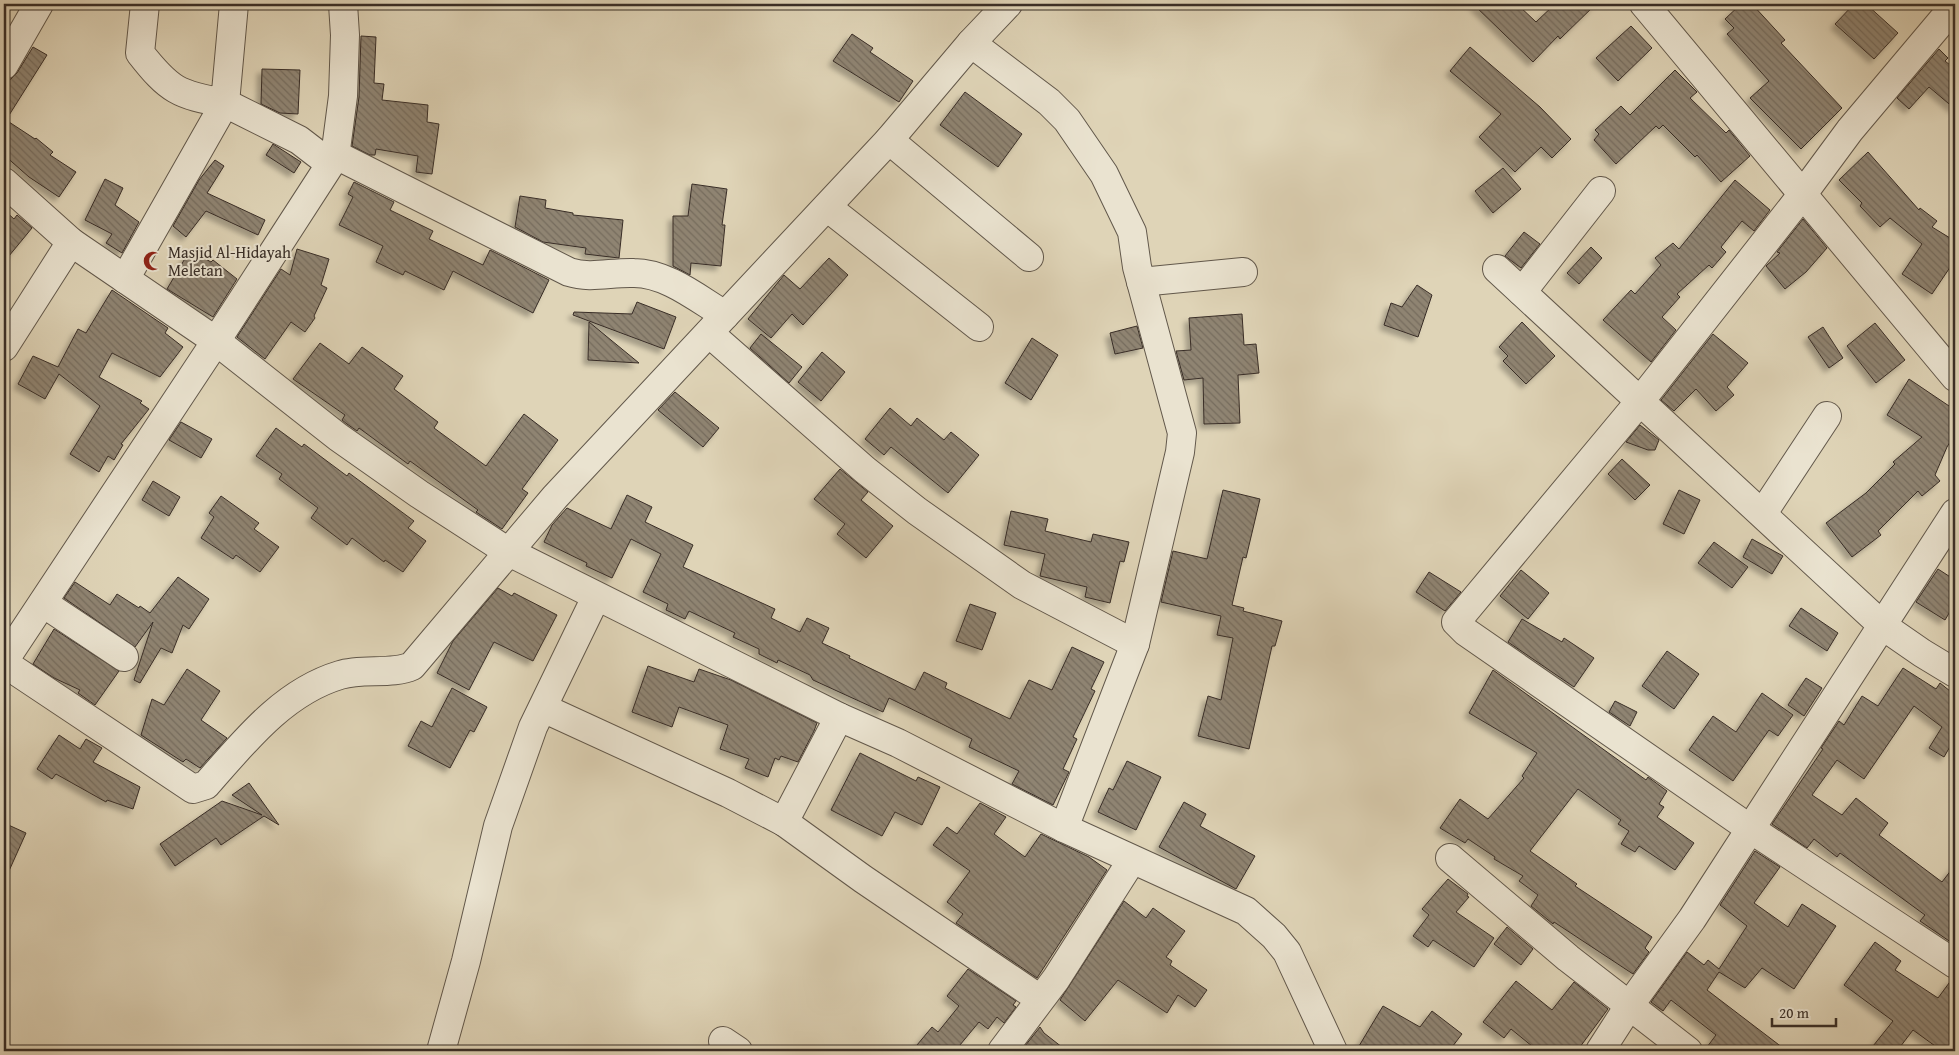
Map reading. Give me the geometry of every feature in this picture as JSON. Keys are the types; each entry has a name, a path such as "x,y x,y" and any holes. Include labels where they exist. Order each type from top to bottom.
{"street":[{"path":"4,65 39,4"},
{"path":"145,4 140,53 159,78 180,94 225,103 299,140 332,160 344,159 569,272 592,276 636,272 677,286 865,470 917,511 1022,585 1135,644"},
{"path":"125,279 225,103 234,4"},
{"path":"343,4 345,35 342,96 332,160 216,341 4,662 186,786 198,789 206,785 266,720 287,703 321,682 342,674 412,666 507,551 555,497 827,208 889,140 971,43 1008,4"},
{"path":"1644,4 1955,376"},
{"path":"1944,12 1641,400 1456,621 1456,625 1749,828 1955,964"},
{"path":"971,43 1049,102 1067,120 1104,174 1127,219 1141,282 1182,433 1180,452 1135,644 1064,828"},
{"path":"889,140 1029,257"},
{"path":"4,182 71,242 216,341 338,436 419,494 507,551 839,717 898,743 1064,828 1246,911 1261,923 1287,952 1333,1051"},
{"path":"1522,292 1601,191"},
{"path":"827,208 979,327"},
{"path":"4,347 71,242"},
{"path":"1497,269 1641,400 1883,626 1955,673"},
{"path":"1141,282 1243,272"},
{"path":"1763,513 1827,416"},
{"path":"1600,1051 1629,1006 1692,919 1749,828 1883,626 1955,513"},
{"path":"441,1051 466,962 498,826 533,726 596,597"},
{"path":"43,603 124,657"},
{"path":"543,708 728,793 784,822 1040,999"},
{"path":"784,822 839,717"},
{"path":"1450,858 1516,915 1688,1051"},
{"path":"1002,1051 1056,979 1132,860"}],"building":[{"path":"1473,4 1517,4 1536,22 1555,4 1596,4 1560,39 1558,36 1533,62"},
{"path":"1741,4 1752,4 1785,40 1781,43 1842,108 1801,149 1750,98 1769,81 1727,34 1734,28 1725,19"},
{"path":"1854,4 1866,4 1898,33 1874,59 1835,24"},
{"path":"1631,26 1652,48 1618,81 1596,58"},
{"path":"852,34 873,48 870,52 913,81 899,102 833,61"},
{"path":"361,36 376,37 374,83 384,84 382,100 428,105 427,122 439,124 432,174 416,172 418,156 376,149 375,155 370,155 352,146 359,97"},
{"path":"33,47 47,55 6,120 36,138 53,152 50,155 76,172 59,197 29,177 4,155 4,81 11,79 17,73"},
{"path":"1470,47 1540,107 1571,139 1552,158 1541,147 1515,172 1479,137 1501,114 1450,71"},
{"path":"1939,49 1948,58 1945,61 1955,69 1955,109 1929,87 1909,109 1897,98"},
{"path":"262,69 300,70 298,114 280,113 261,104"},
{"path":"1675,70 1697,92 1690,98 1726,133 1729,130 1750,156 1721,182 1697,155 1695,157 1663,125 1659,129 1656,126 1616,164 1594,140 1599,134 1595,130 1621,106 1630,115"},
{"path":"965,92 1022,134 998,167 940,125"},
{"path":"273,144 301,162 294,173 266,155"},
{"path":"1868,152 1919,210 1920,208 1937,221 1932,227 1955,241 1955,260 1932,294 1902,274 1922,244 1890,218 1880,227 1860,206 1862,203 1839,180"},
{"path":"215,160 224,166 207,193 265,220 258,235 206,211 186,237 173,226 199,180"},
{"path":"1503,168 1521,189 1493,213 1475,191"},
{"path":"105,179 123,188 115,205 139,222 122,253 106,243 112,234 85,220"},
{"path":"1735,180 1770,210 1754,231 1742,221 1721,247 1726,252 1712,268 1709,265 1677,294 1680,297 1662,317 1676,330 1651,362 1603,320 1631,290 1635,294 1661,265 1655,258 1673,243 1679,249"},
{"path":"354,182 394,202 390,210 433,231 429,239 483,265 490,250 549,280 533,313 453,271 444,290 405,271 403,275 376,262 383,246 339,225 353,197 348,194"},
{"path":"692,184 727,189 722,225 725,225 721,266 691,263 690,275 673,266 673,216 688,216"},
{"path":"520,196 546,200 545,208 573,213 573,215 623,220 619,258 585,254 586,248 543,242 515,227"},
{"path":"4,210 14,219 17,215 32,228 4,262"},
{"path":"1803,219 1827,248 1806,272 1785,289 1766,266 1780,253 1777,252"},
{"path":"1524,232 1540,244 1521,268 1505,256"},
{"path":"1591,247 1602,258 1579,284 1567,273"},
{"path":"297,249 329,259 321,285 327,288 314,316 315,318 305,332 291,322 265,359 237,337 281,269 290,275"},
{"path":"190,250 211,262 213,260 237,279 213,317 167,289"},
{"path":"829,258 848,275 803,325 792,314 771,338 748,319 784,275 800,289"},
{"path":"1417,285 1432,295 1418,337 1384,325 1391,303 1402,307"},
{"path":"112,290 168,328 165,333 183,347 160,377 112,353 99,377 142,401 140,403 149,409 121,444 123,445 114,460 108,456 99,472 70,454 100,406 59,374 45,399 18,384 33,356 58,367 78,329 86,333"},
{"path":"637,302 676,317 664,349 573,315 574,312 632,314"},
{"path":"1242,314 1244,345 1256,344 1259,373 1238,375 1240,423 1204,424 1203,378 1184,380 1176,351 1191,350 1189,318"},
{"path":"589,322 639,363 588,360"},
{"path":"1522,322 1555,356 1526,384 1503,361 1508,356 1499,347"},
{"path":"1875,323 1905,360 1876,383 1847,346"},
{"path":"1137,326 1143,348 1115,354 1110,333"},
{"path":"1823,327 1843,358 1829,368 1808,337"},
{"path":"761,334 802,367 789,383 750,348"},
{"path":"1713,334 1748,363 1727,387 1734,395 1716,411 1696,389 1674,411 1661,400"},
{"path":"1032,338 1058,355 1031,400 1005,383"},
{"path":"320,343 349,364 362,347 403,376 394,389 438,422 434,428 486,466 524,414 558,440 522,489 528,493 502,529 476,512 478,510 410,461 408,464 359,428 357,431 347,424 342,420 345,415 293,379"},
{"path":"822,352 845,372 821,401 798,382"},
{"path":"1909,379 1955,410 1955,434 1935,475 1940,481 1922,496 1918,491 1878,531 1881,535 1852,557 1826,523 1866,493 1895,464 1893,462 1922,437 1887,415"},
{"path":"675,392 719,428 703,447 658,410"},
{"path":"890,408 911,426 917,418 944,440 951,432 979,455 948,493 891,447 884,455 865,439"},
{"path":"181,422 212,439 201,458 169,440"},
{"path":"1640,425 1659,440 1655,450 1648,450 1626,442"},
{"path":"276,428 302,447 304,444 347,476 349,473 414,521 408,528 426,541 403,572 385,560 384,562 352,538 347,545 311,518 318,508 279,479 282,474 256,456"},
{"path":"1622,459 1650,485 1635,500 1608,474"},
{"path":"840,469 868,492 861,500 893,526 866,558 837,534 845,524 814,499"},
{"path":"153,481 180,497 169,516 142,500"},
{"path":"1223,490 1260,499 1246,558 1243,557 1232,605 1244,608 1243,611 1282,621 1275,646 1272,646 1249,749 1198,736 1208,696 1221,700 1233,638 1217,635 1221,616 1161,602 1173,551 1207,559"},
{"path":"1679,490 1700,500 1684,534 1663,524"},
{"path":"627,495 652,507 645,522 693,545 683,567 775,609 771,618 800,632 807,618 829,628 822,643 915,690 924,672 947,683 945,688 1010,719 1029,680 1052,690 1072,647 1104,662 1091,689 1095,691 1073,737 1077,739 1063,769 1069,772 1053,805 1012,784 1019,771 969,747 972,739 889,698 883,712 813,680 810,675 778,660 777,663 759,654 759,649 733,637 735,633 689,611 685,619 666,610 668,604 643,592 661,554 631,539 612,578 586,566 587,563 544,542 552,525 567,508 611,529"},
{"path":"221,496 259,523 254,529 279,547 260,572 236,555 233,559 201,538 214,517 209,513"},
{"path":"1011,511 1048,519 1045,531 1091,542 1093,534 1129,542 1124,562 1120,561 1110,603 1085,597 1087,587 1040,576 1045,554 1004,545"},
{"path":"1752,539 1783,556 1772,574 1743,557"},
{"path":"1714,542 1748,567 1732,588 1698,563"},
{"path":"1938,569 1955,580 1955,603 1945,620 1916,602"},
{"path":"1521,570 1549,593 1528,619 1500,596"},
{"path":"1429,572 1461,592 1445,611 1416,592"},
{"path":"178,577 209,599 189,629 183,625 172,653 161,648 140,683 134,680 153,622 135,647 64,598 75,582 110,605 117,594 150,613"},
{"path":"498,588 512,596 514,593 557,615 533,661 494,642 469,690 437,673 453,641"},
{"path":"970,604 996,613 982,650 956,641"},
{"path":"1801,608 1838,633 1827,651 1789,626"},
{"path":"1522,619 1562,642 1564,638 1594,658 1574,687 1508,642"},
{"path":"54,629 119,671 95,705 78,693 80,690 54,678 33,664"},
{"path":"1667,651 1699,674 1674,709 1642,686"},
{"path":"648,666 694,682 699,669 731,680 817,723 798,762 781,756 779,760 775,758 768,777 745,768 749,759 720,749 728,725 679,707 672,727 632,712"},
{"path":"1903,668 1936,689 1940,683 1955,695 1955,738 1944,757 1929,748 1942,727 1914,706 1864,779 1837,760 1812,795 1842,815 1856,798 1888,823 1879,835 1942,882 1955,865 1955,945 1920,921 1925,915 1840,853 1837,857 1814,839 1807,848 1772,824 1823,749 1821,748 1839,721 1844,725 1862,696 1878,706"},
{"path":"187,669 220,691 201,720 227,738 200,768 186,759 183,762 141,735 152,699 164,705"},
{"path":"1493,670 1646,780 1648,777 1667,791 1659,804 1664,807 1657,817 1694,843 1675,870 1639,846 1635,852 1621,844 1629,831 1618,824 1621,820 1578,789 1530,851 1577,884 1575,886 1652,937 1645,948 1649,952 1633,974 1554,922 1553,924 1531,906 1538,895 1519,881 1523,876 1494,859 1495,857 1468,839 1465,843 1440,828 1460,799 1488,819 1524,778 1522,776 1537,753 1469,713"},
{"path":"1806,678 1822,688 1804,716 1788,705"},
{"path":"452,688 487,707 474,732 470,730 450,768 408,746 421,721 432,727"},
{"path":"1762,693 1793,715 1778,736 1769,730 1733,781 1689,750 1713,716 1736,732"},
{"path":"1615,701 1637,712 1630,726 1609,712"},
{"path":"59,735 80,749 86,739 102,748 93,762 140,787 133,809 107,800 106,802 56,774 52,779 37,769"},
{"path":"860,753 916,781 918,777 940,787 922,825 895,812 882,836 831,810"},
{"path":"1127,761 1161,777 1136,830 1098,812 1109,788 1113,790"},
{"path":"249,783 279,825 264,816 221,845 216,838 175,866 160,844 222,801 262,815 232,795"},
{"path":"1184,802 1206,814 1200,826 1255,856 1236,889 1159,847"},
{"path":"980,803 1006,817 994,834 1025,857 1041,834 1089,857 1107,870 1037,978 956,923 963,914 947,902 970,871 933,845 947,827 957,834"},
{"path":"4,823 26,833 4,882"},
{"path":"1755,851 1780,867 1754,903 1788,927 1802,904 1836,926 1794,989 1762,968 1745,988 1719,972 1707,990 1787,1051 1704,1051 1716,1035 1671,1000 1663,1011 1651,1002 1687,952 1704,965 1708,960 1719,969 1747,926 1720,905"},
{"path":"1448,879 1468,894 1467,896 1469,897 1456,912 1494,938 1474,967 1433,940 1428,947 1413,936 1429,915 1422,909"},
{"path":"1124,901 1146,918 1153,908 1185,931 1166,957 1172,961 1170,965 1207,990 1195,1007 1178,995 1167,1013 1118,980 1085,1021 1060,1000"},
{"path":"1507,927 1533,949 1521,965 1494,944"},
{"path":"1875,942 1901,961 1895,970 1938,998 1952,979 1955,979 1955,1051 1942,1051 1913,1030 1897,1051 1869,1051 1893,1021 1844,985"},
{"path":"968,969 1016,1001 1013,1005 1016,1007 1004,1023 997,1017 988,1029 979,1022 955,1051 912,1051 932,1027 938,1032 959,1006 947,996"},
{"path":"1516,981 1552,1010 1574,982 1608,1009 1577,1051 1538,1051 1511,1029 1504,1038 1483,1022"},
{"path":"1383,1006 1420,1027 1432,1011 1462,1034 1449,1051 1356,1051"},
{"path":"1040,1027 1044,1033 1067,1051 1021,1051"}],"place":[{"name":"Masjid Al-Hidayah Meletan","path":"153,261"}]}
